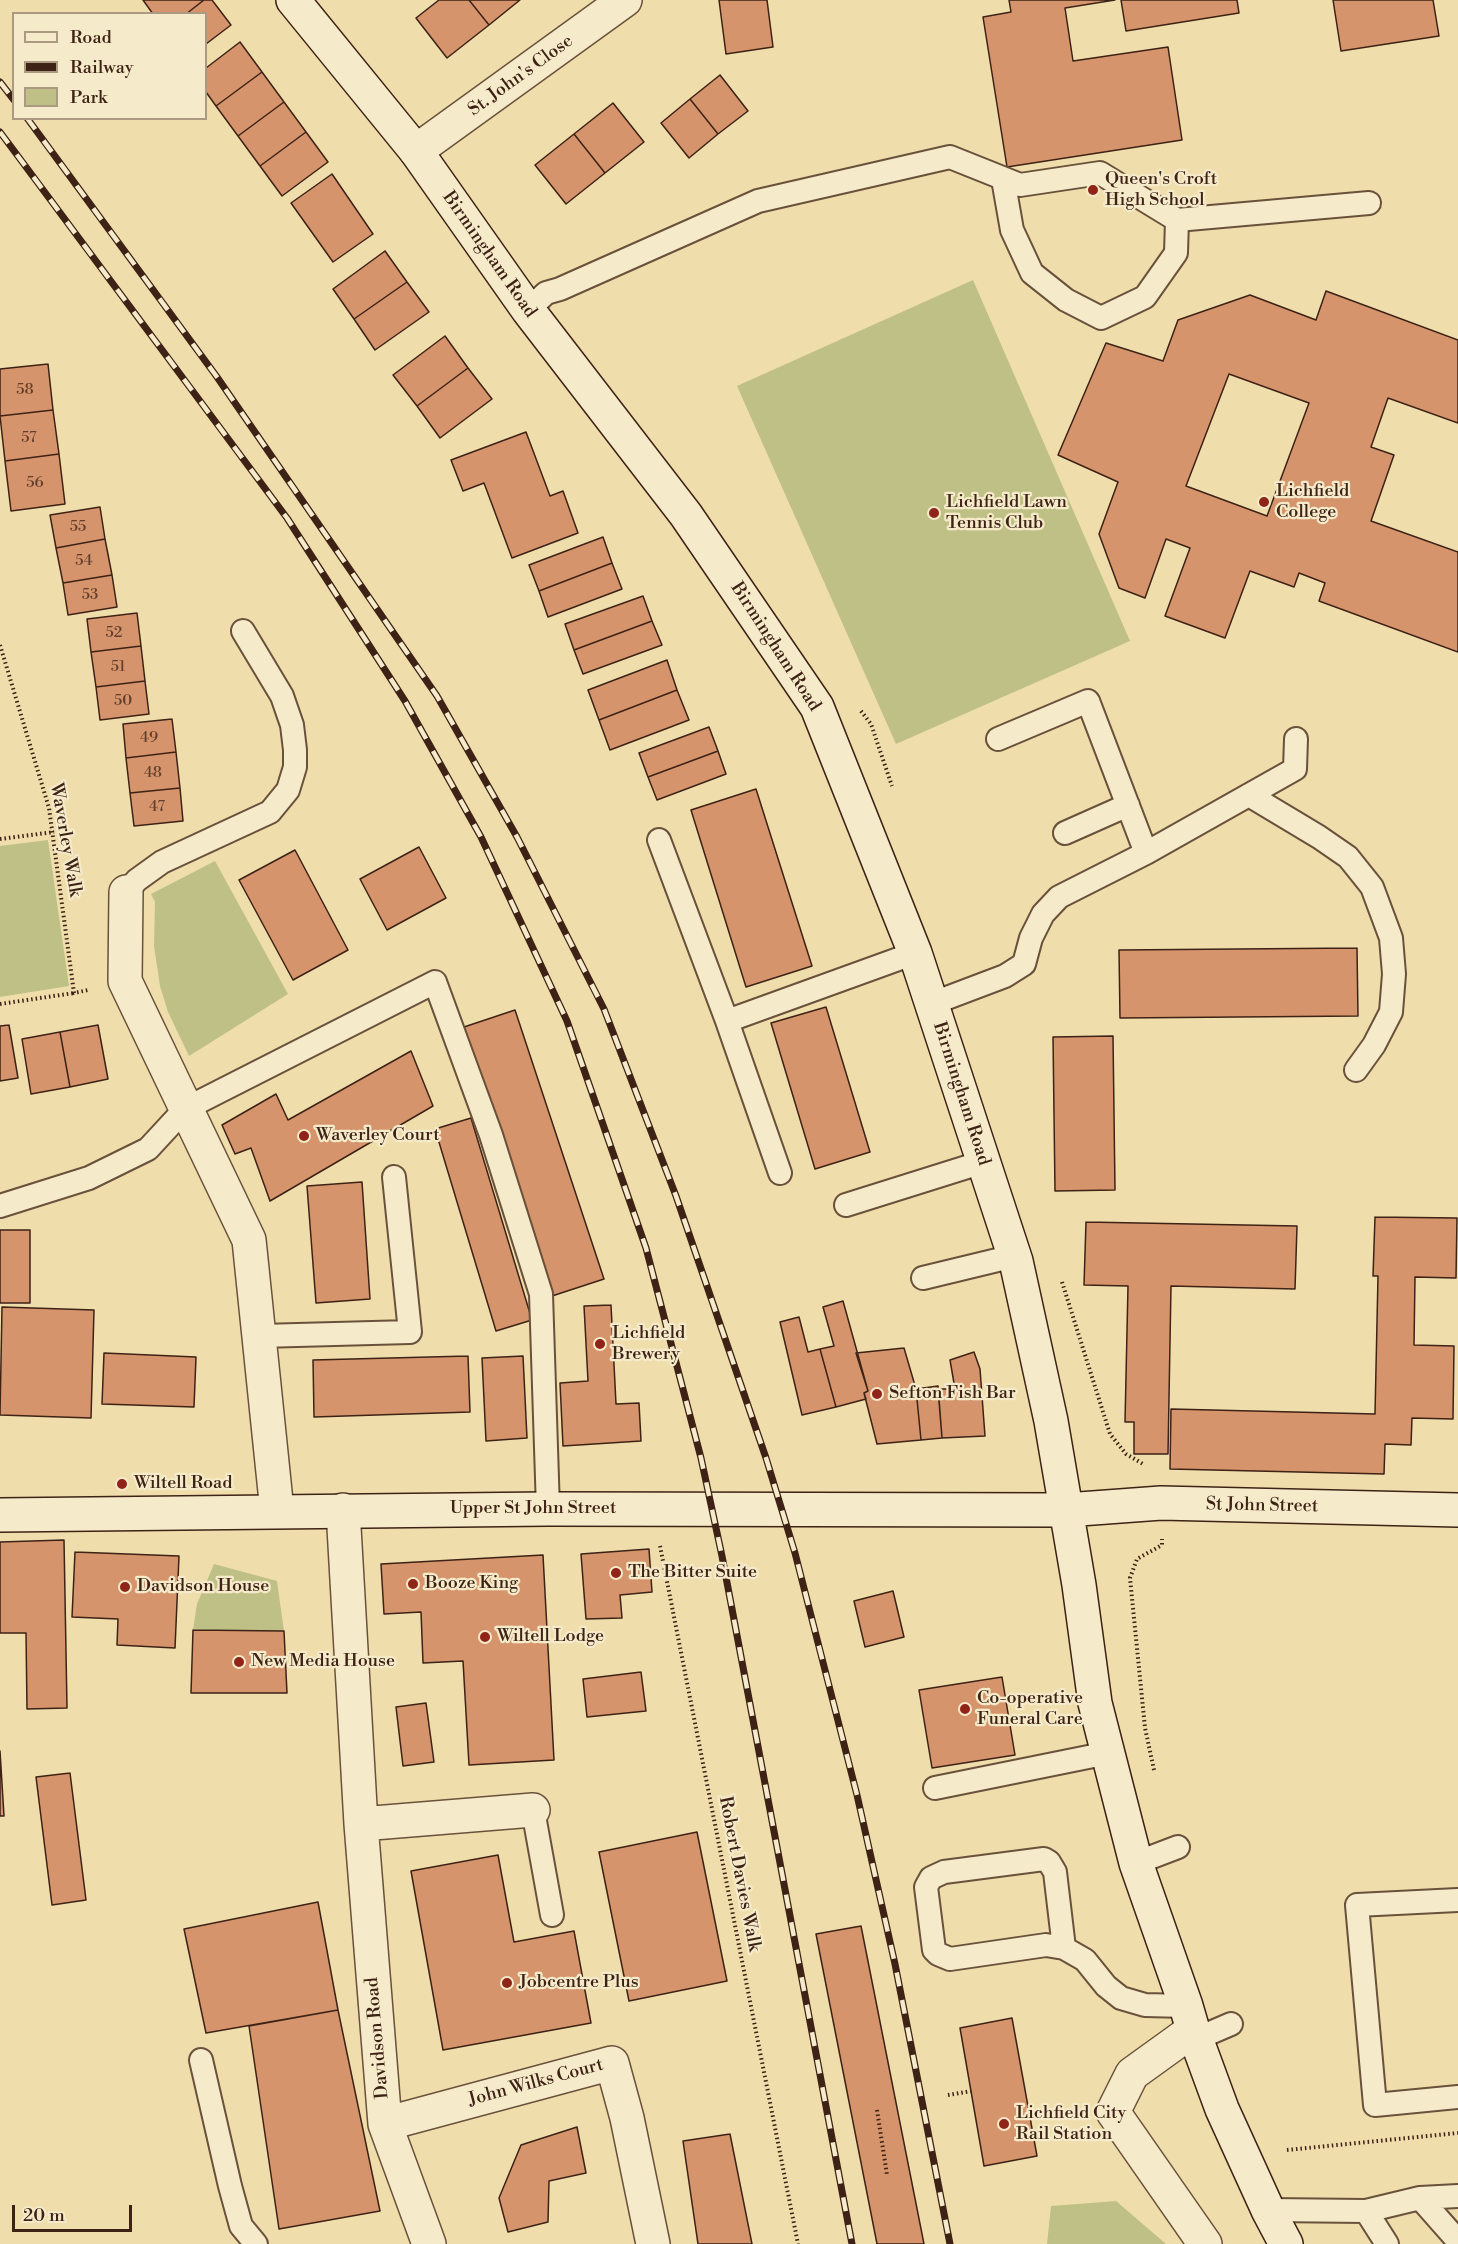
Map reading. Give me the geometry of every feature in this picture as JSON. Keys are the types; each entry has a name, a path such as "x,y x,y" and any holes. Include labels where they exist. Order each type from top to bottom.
{"street":[{"name":"Birmingham Road","path":"293,0 416,151 528,310 686,515 817,707 915,953 1014,1256 1051,1421 1079,1585 1095,1703 1136,1863 1222,2109 1268,2211 1286,2244"},
{"name":"St. John's Close","path":"416,151 625,0"},
{"path":"126,892 125,981 249,1240 277,1511"},
{"name":"St John Street","path":"1066,1510 1161,1503 1458,1510"},
{"name":"Upper St John Street","path":"0,1515 548,1509 1066,1510"},
{"name":"Davidson Road","path":"343,1510 361,1824 384,2124 429,2244"},
{"path":"361,1824 533,1810"},
{"path":"1192,2025 1132,2074 1113,2112 1205,2244"},
{"name":"John Wilks Court","path":"384,2124 612,2063 627,2118 652,2244"}],"lane":[{"path":"528,310 546,293 560,290 759,201 950,158 1020,185 1100,173 1177,220 1369,203"},
{"path":"1004,179 1012,230 1032,273 1066,300 1101,318 1145,297 1176,253 1177,220"},
{"path":"126,892 137,880 162,862 270,812 288,790 294,767 295,750 292,725 282,696 243,632"},
{"path":"998,739 1088,701 1146,853"},
{"path":"931,1004 1005,976 1024,964 1031,938 1043,914 1059,897 1146,853 1295,769 1296,739"},
{"path":"1249,795 1319,837 1348,858 1372,887 1391,938 1395,974 1391,1012 1374,1046 1356,1070"},
{"path":"1065,833 1128,805"},
{"path":"659,840 727,1021 780,1173"},
{"path":"727,1021 915,953"},
{"path":"0,1206 89,1178 148,1149 185,1109 435,982 491,1135 541,1294 548,1509"},
{"path":"846,1205 983,1162"},
{"path":"260,1336 410,1332 394,1177"},
{"path":"923,1278 1014,1256"},
{"path":"935,1788 1108,1753"},
{"path":"533,1810 552,1915"},
{"path":"1136,1863 1178,1847"},
{"path":"1064,1948 1055,1872 1044,1858 944,1872 931,1878 927,1887 934,1950 938,1954 950,1959 1046,1945 1064,1948 1085,1960 1106,1986 1121,1998 1145,2005 1192,2025 1232,2024"},
{"path":"1458,1900 1357,1905 1374,2104 1458,2097"},
{"path":"201,2060 241,2226 256,2244"},
{"path":"1268,2211 1366,2211 1420,2198 1458,2196"},
{"path":"1420,2198 1458,2241"},
{"path":"1366,2211 1387,2244"}],"path":[{"name":"Waverley Walk","path":"0,645 50,808 74,993"},
{"path":"0,839 54,832"},
{"path":"0,1004 74,993 125,981"},
{"name":"Robert Davies Walk","path":"653,1510 798,2244"},
{"path":"1154,1773 1145,1728 1130,1578 1137,1559 1162,1545"},
{"path":"948,2095 971,2091"},
{"path":"877,2110 887,2175"},
{"path":"1287,2150 1458,2133"}],"green space":[{"name":"Lichfield Lawn Tennis Club","path":"973,280 1130,641 896,744 737,386"},
{"path":"48,840 69,986 0,997 0,846"},
{"path":"215,861 288,994 189,1056 168,1012 160,986 154,946 155,902 151,894"},
{"path":"214,1564 277,1581 284,1631 193,1630 197,1604"},
{"path":"1116,2201 1166,2244 1047,2244 1051,2206"}],"building":[{"path":"143,0 204,0 189,12 152,12"},
{"path":"204,0 212,0 231,25 207,43 207,12 189,12"},
{"path":"439,0 469,0 489,25 447,58 416,18"},
{"path":"469,0 520,0 489,25"},
{"path":"719,0 767,0 773,47 726,54"},
{"path":"1009,0 1115,0 1065,8 1073,61 1168,47 1182,140 1007,167 983,17 1011,12"},
{"path":"1121,0 1237,0 1239,13 1126,31"},
{"path":"1333,0 1433,0 1439,36 1341,51"},
{"path":"240,42 262,72 216,106 207,93 207,67"},
{"path":"262,72 284,102 238,136 216,106"},
{"path":"720,75 748,111 718,134 690,99"},
{"path":"690,99 718,134 689,158 661,123"},
{"path":"284,102 306,132 260,166 238,136"},
{"path":"613,103 644,142 605,173 574,134"},
{"path":"306,132 328,162 282,196 260,166"},
{"path":"574,134 605,173 566,204 535,165"},
{"path":"332,174 373,234 333,262 291,203"},
{"path":"385,251 407,282 354,319 333,289"},
{"path":"407,282 429,312 375,350 354,319"},
{"name":"Lichfield College","path":"1326,291 1458,340 1458,423 1388,398 1371,447 1394,455 1371,521 1458,552 1458,652 1319,601 1325,583 1299,573 1294,587 1250,571 1225,638 1165,616 1190,548 1166,539 1145,598 1119,588 1099,534 1118,482 1058,455 1106,343 1163,361 1178,320 1250,295 1316,320","holes":["1229,374 1309,403 1267,516 1186,486"]},
{"path":"445,336 468,368 417,406 393,375"},
{"path":"48,364 53,410 0,416 0,369"},
{"path":"468,368 492,399 440,438 417,406"},
{"path":"53,410 59,454 5,461 0,416"},
{"path":"526,432 550,496 563,491 578,533 512,558 484,483 463,491 451,460"},
{"path":"59,454 65,504 11,511 5,461"},
{"path":"100,507 105,539 56,548 50,515"},
{"path":"603,537 612,563 539,591 529,565"},
{"path":"105,539 112,575 63,583 56,548"},
{"path":"612,563 622,589 548,617 539,591"},
{"path":"112,575 117,607 68,615 63,583"},
{"path":"643,596 652,621 574,650 565,624"},
{"path":"137,613 141,646 91,652 87,619"},
{"path":"652,621 662,645 583,674 574,650"},
{"path":"141,646 145,681 96,687 91,652"},
{"path":"667,660 677,690 599,720 588,690"},
{"path":"145,681 149,714 100,720 96,687"},
{"path":"677,690 689,720 610,750 599,720"},
{"path":"172,719 176,752 126,758 123,724"},
{"path":"709,727 718,751 648,777 639,753"},
{"path":"718,751 726,774 657,800 648,777"},
{"path":"176,752 180,788 130,793 126,758"},
{"path":"180,788 183,821 134,826 130,793"},
{"path":"756,789 812,966 746,987 691,810"},
{"path":"419,847 446,898 387,930 360,879"},
{"path":"295,850 348,950 293,980 239,880"},
{"path":"1357,948 1358,1016 1120,1018 1119,950"},
{"path":"826,1007 870,1152 815,1169 771,1023"},
{"path":"515,1010 604,1279 552,1296 464,1027"},
{"path":"9,1025 18,1078 0,1081 0,1026"},
{"path":"98,1025 108,1079 70,1087 60,1032"},
{"path":"60,1032 70,1087 31,1094 22,1039"},
{"path":"1113,1036 1115,1190 1055,1191 1053,1037"},
{"name":"Waverley Court","path":"411,1051 433,1106 270,1201 251,1148 235,1154 222,1125 276,1094 288,1120"},
{"name":"Waverley Court","path":"471,1118 532,1320 496,1331 435,1129"},
{"name":"Waverley Court","path":"362,1182 370,1299 316,1303 307,1186"},
{"path":"1375,1217 1457,1218 1456,1278 1415,1277 1414,1345 1454,1346 1453,1419 1412,1418 1411,1445 1385,1444 1384,1474 1170,1469 1171,1409 1375,1414 1378,1276 1373,1276"},
{"path":"1086,1222 1297,1226 1295,1289 1171,1286 1168,1454 1134,1454 1134,1422 1125,1422 1128,1286 1084,1285"},
{"path":"0,1230 30,1230 30,1303 0,1303"},
{"path":"843,1301 868,1391 864,1393 866,1399 836,1407 820,1349 834,1346 823,1307"},
{"name":"Lichfield Brewery","path":"611,1305 616,1404 639,1403 641,1441 563,1446 560,1383 588,1381 584,1306"},
{"path":"2,1307 94,1310 91,1418 0,1415"},
{"path":"799,1317 808,1352 820,1349 836,1407 802,1415 780,1322"},
{"path":"904,1348 916,1389 921,1440 877,1444 864,1393 868,1391 856,1353"},
{"path":"974,1352 980,1369 985,1436 942,1438 938,1389 955,1389 950,1360"},
{"path":"104,1353 196,1357 194,1407 102,1404"},
{"path":"468,1356 470,1412 314,1417 313,1360"},
{"path":"523,1356 527,1438 486,1441 482,1358"},
{"path":"938,1386 942,1438 921,1440 916,1389"},
{"path":"64,1540 67,1708 27,1709 26,1633 0,1633 0,1542"},
{"name":"The Bitter Suite","path":"649,1549 652,1592 620,1595 622,1618 586,1619 581,1554"},
{"name":"Davidson House","path":"75,1552 179,1556 175,1648 117,1645 118,1619 72,1617"},
{"name":"Wiltell Lodge","path":"543,1555 554,1760 469,1765 463,1661 423,1663 421,1612 384,1614 381,1564"},
{"path":"893,1591 904,1637 865,1647 854,1601"},
{"name":"New Media House","path":"193,1630 284,1631 287,1693 191,1693"},
{"path":"641,1672 646,1711 587,1717 583,1679"},
{"name":"Co-operative Funeral Care","path":"1002,1677 1015,1755 932,1768 919,1690"},
{"path":"426,1703 434,1762 403,1766 396,1707"},
{"path":"0,1751 4,1816 0,1816"},
{"path":"70,1773 86,1900 52,1905 36,1777"},
{"path":"697,1832 727,1981 629,2001 599,1852"},
{"name":"Jobcentre Plus","path":"498,1855 514,1942 574,1931 591,2023 443,2050 411,1871"},
{"path":"318,1902 338,2010 206,2033 184,1929"},
{"path":"861,1926 924,2244 877,2244 816,1934"},
{"path":"338,2010 380,2211 279,2229 249,2026"},
{"name":"Lichfield City Rail Station","path":"1012,2018 1037,2156 984,2166 960,2028"},
{"path":"577,2127 586,2173 549,2181 548,2222 508,2232 499,2198 521,2145"},
{"path":"730,2134 752,2244 698,2244 683,2141"}],"railway":[{"path":"0,82 12,97"},
{"path":"28,120 217,377 437,696 517,837 604,1009 676,1196 766,1458 795,1553 857,1795 895,1964 950,2244"},
{"path":"0,132 287,518 405,701 481,837 567,1021 646,1248 701,1458 722,1556 852,2244"}],"place":[{"name":"Queen's Croft High School","path":"1093,190"},
{"name":"Lichfield College","path":"1264,502"},
{"name":"Lichfield Lawn Tennis Club","path":"934,513"},
{"name":"Waverley Court","path":"304,1136"},
{"name":"Lichfield Brewery","path":"600,1344"},
{"name":"Sefton Fish Bar","path":"877,1394"},
{"name":"Wiltell Road","path":"122,1484"},
{"name":"The Bitter Suite","path":"616,1573"},
{"name":"Booze King","path":"413,1584"},
{"name":"Davidson House","path":"125,1587"},
{"name":"Wiltell Lodge","path":"485,1637"},
{"name":"New Media House","path":"239,1662"},
{"name":"Co-operative Funeral Care","path":"965,1709"},
{"name":"Jobcentre Plus","path":"507,1983"},
{"name":"Lichfield City Rail Station","path":"1004,2124"}]}
